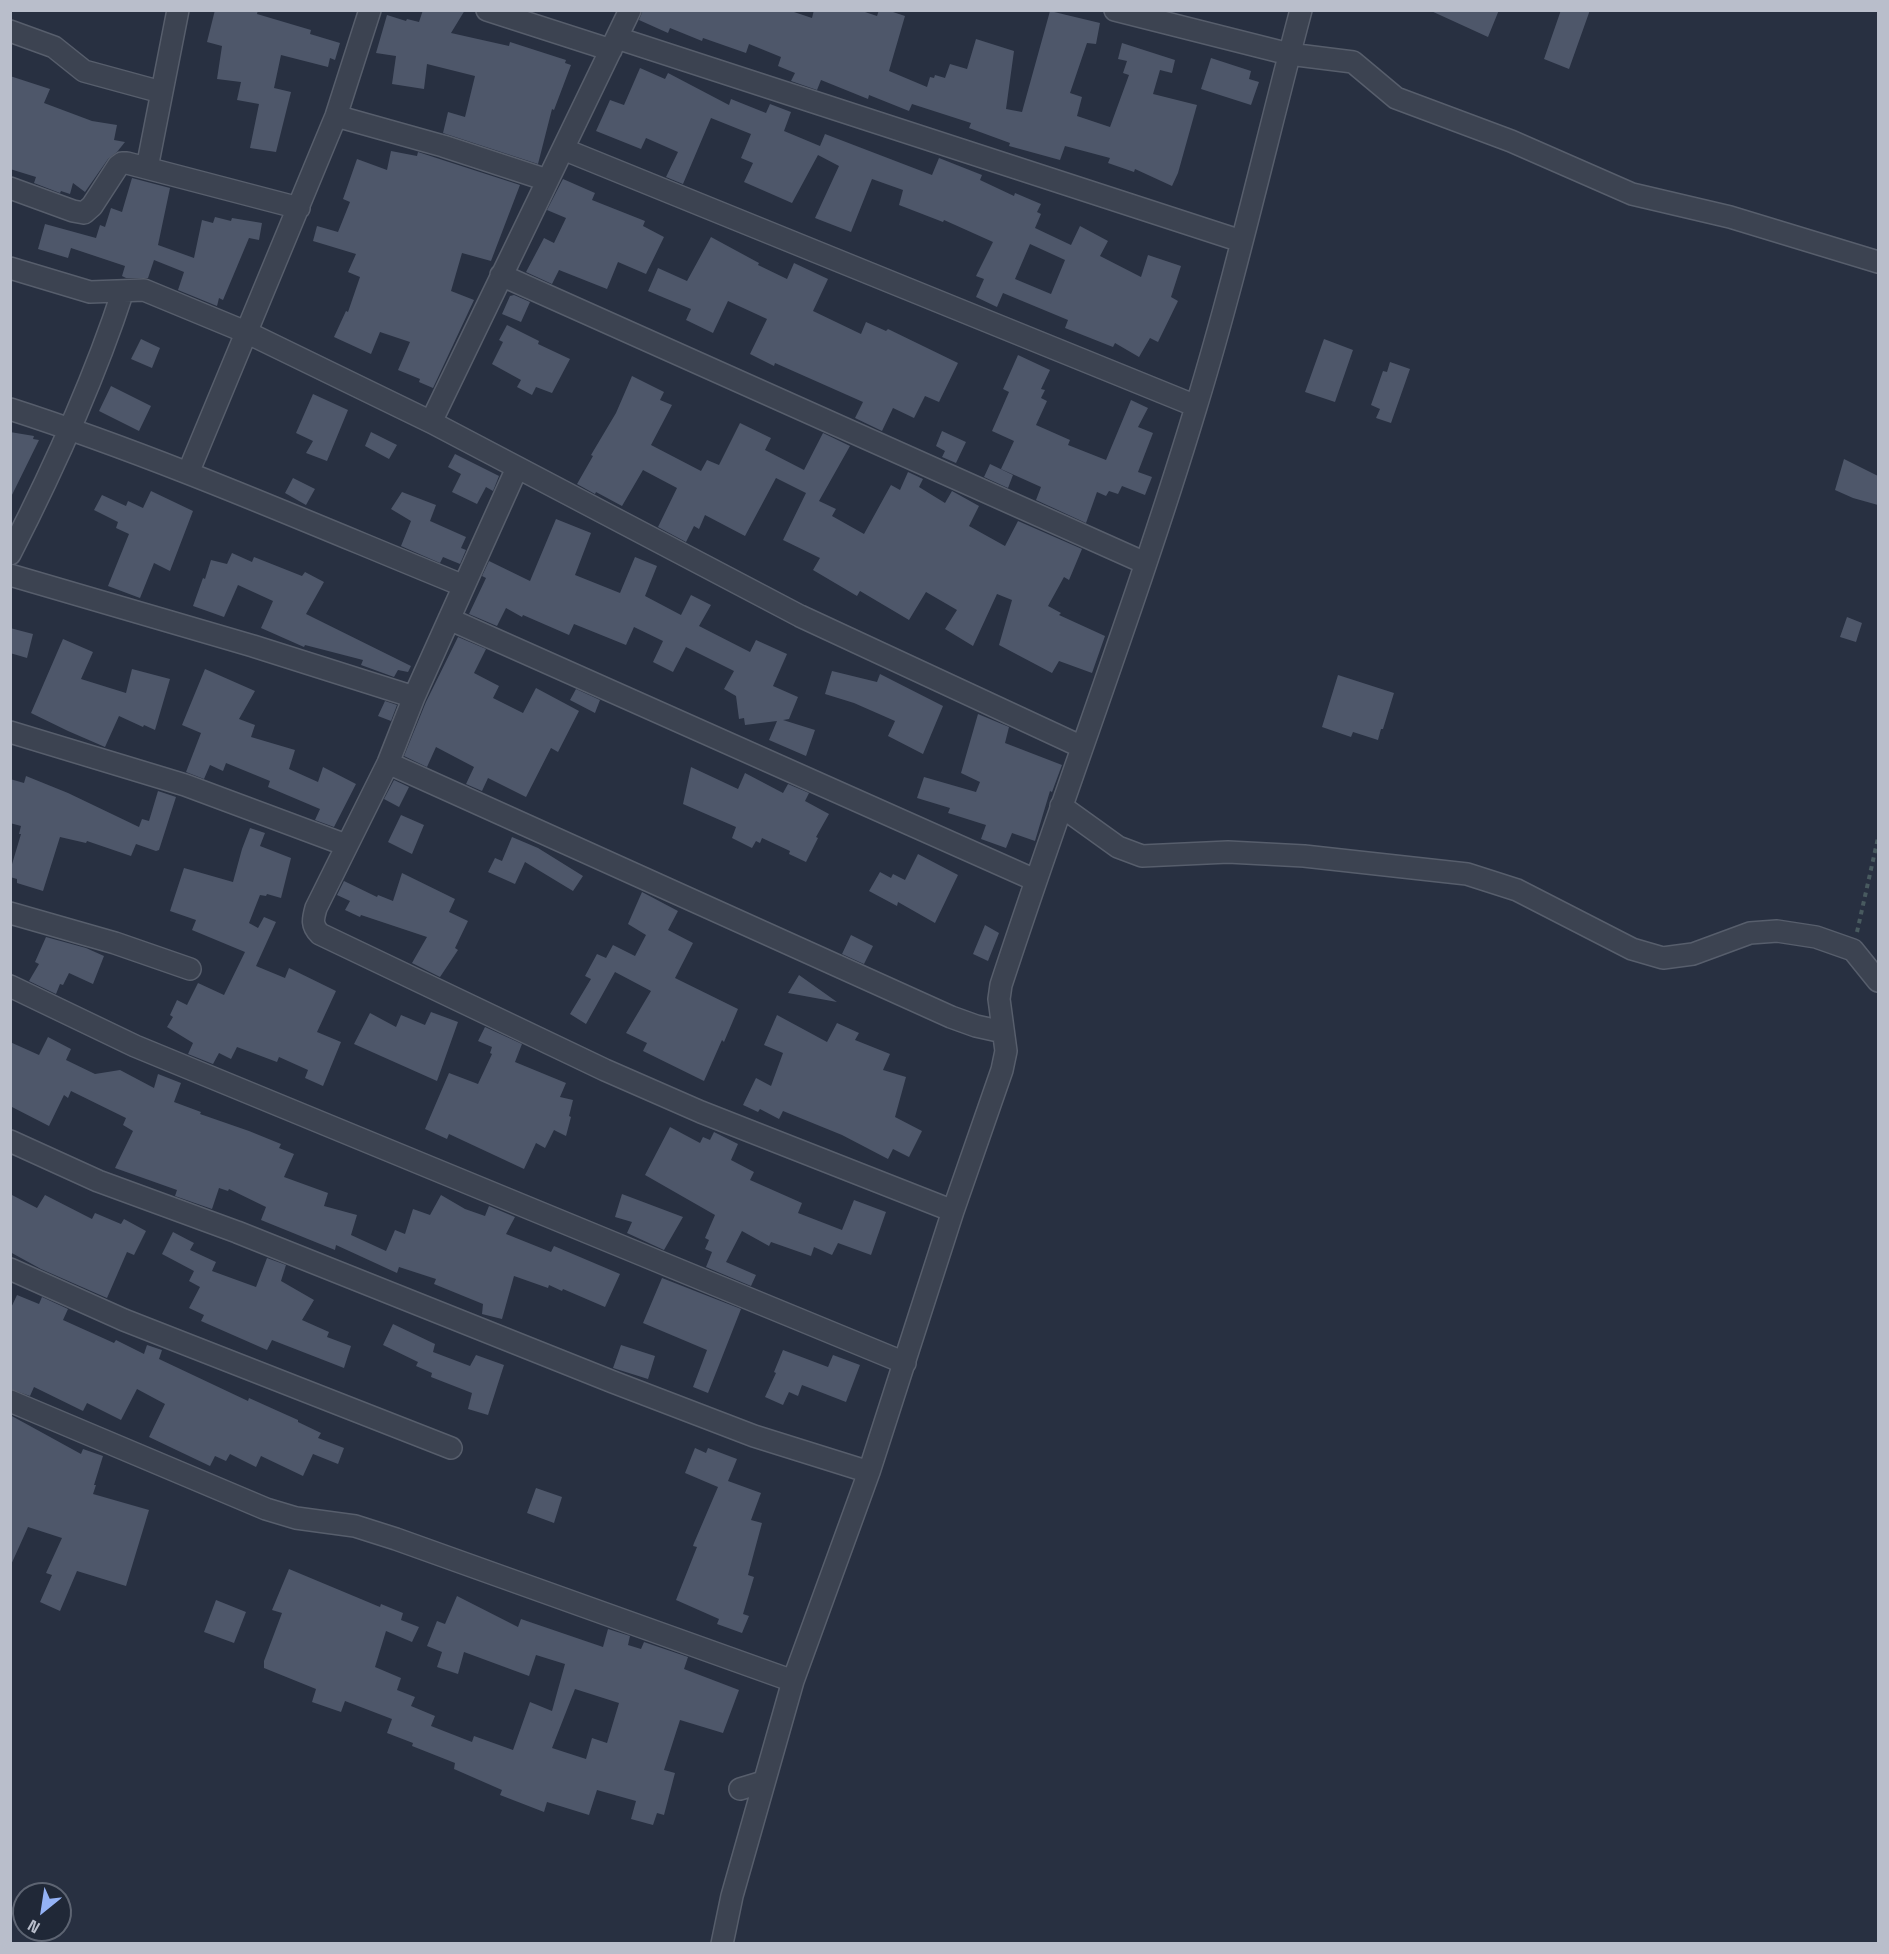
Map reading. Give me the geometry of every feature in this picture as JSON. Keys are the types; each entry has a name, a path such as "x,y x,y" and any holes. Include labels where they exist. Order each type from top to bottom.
{"street":[{"path":"147,168 178,10"},
{"path":"188,473 248,333 336,116 370,10"},
{"path":"487,10 614,44 1241,241"},
{"path":"431,422 630,10"},
{"path":"1115,10 1289,54 1353,62 1396,98 1510,141 1632,194 1730,217 1878,262"},
{"path":"722,1944 732,1896 793,1681 869,1472 953,1211 1002,1070 1006,1051 999,999 1001,985 1196,406 1301,10"},
{"path":"10,31 54,47 84,71 161,92"},
{"path":"336,116 443,146 547,180"},
{"path":"563,149 1196,406"},
{"path":"10,188 73,212 84,213 92,206 122,163 299,208"},
{"path":"10,268 90,292 135,289 157,294 248,333 431,422 800,616 1082,747"},
{"path":"501,275 1145,563"},
{"path":"10,554 36,504 69,428 123,291"},
{"path":"10,409 69,428 188,473 464,586"},
{"path":"517,468 414,697 388,763 316,908 314,928 320,934 626,1079 701,1112 953,1211"},
{"path":"10,575 253,646 414,697"},
{"path":"449,619 1035,880"},
{"path":"10,732 185,785 346,845"},
{"path":"388,763 951,1017 976,1026 1004,1032"},
{"path":"1061,806 1118,847 1142,856 1228,852 1304,856 1467,874 1517,890 1632,949 1663,957 1693,954 1750,933 1777,931 1816,937 1853,950 1875,974 1878,981"},
{"path":"13,919 115,943 190,969"},
{"path":"10,986 135,1046 905,1363"},
{"path":"10,1141 98,1181 237,1232 613,1382 754,1436 869,1472"},
{"path":"10,1269 124,1320 450,1448"},
{"path":"10,1401 266,1509 296,1518 355,1526 396,1539 793,1681"},
{"path":"740,1789 763,1782"}],"path":[{"path":"1853,950 1878,838"}],"building":[{"path":"215,10 258,10 257,14 311,30 310,34 340,43 335,60 330,58 328,67 281,55 274,88 291,92 276,152 250,148 259,104 237,100 241,82 217,79 222,46 207,42"},
{"path":"423,10 465,10 451,33 509,46 510,42 566,60 565,63 571,65 554,110 552,109 538,164 443,133 448,112 465,117 475,76 427,64 424,89 392,84 396,56 376,53 387,15 406,21 407,19 419,22"},
{"path":"643,10 788,10 812,18 814,10 859,10 877,16 879,10 887,10 905,16 889,71 927,87 930,77 934,78 935,75 945,78 950,64 967,69 976,39 1014,51 1006,109 1022,112 1050,11 1100,23 1096,44 1087,43 1070,93 1082,97 1077,116 1110,127 1129,75 1123,73 1127,61 1118,59 1122,43 1175,60 1172,73 1160,70 1153,94 1197,105 1178,173 1172,186 1135,169 1134,172 1108,163 1110,158 1065,146 1060,160 1009,146 1010,143 969,128 971,123 912,104 909,111 869,95 868,99 821,80 817,90 791,81 795,73 778,66 781,57 749,44 746,53 703,38 702,41 670,28 668,33 639,20"},
{"path":"1429,10 1499,10 1488,37"},
{"path":"1561,10 1590,10 1569,69 1544,59"},
{"path":"1211,58 1251,71 1249,79 1259,82 1251,105 1201,89"},
{"path":"640,68 665,79 668,73 729,105 731,99 766,113 770,104 791,112 784,131 820,146 825,134 932,175 939,158 982,175 980,180 1014,196 1015,193 1041,204 1037,212 1041,214 1035,228 1071,245 1080,226 1108,241 1100,256 1141,277 1148,255 1181,266 1171,297 1178,301 1158,342 1150,338 1139,357 1115,343 1113,347 1065,328 1068,320 1003,293 997,307 976,297 984,279 976,276 993,242 944,220 943,222 899,205 903,190 872,179 851,232 815,218 839,166 818,155 792,203 744,182 753,163 741,158 751,134 711,118 683,184 666,177 678,152 646,138 641,149 596,131 610,100 624,105","holes":["1030,244 1065,260 1051,294 1015,279"]},
{"path":"10,76 50,89 44,103 92,121 117,125 114,140 125,142 108,159 85,192 73,183 70,194 61,191 60,193 34,183 36,177 10,169"},
{"path":"391,151 417,156 418,152 520,185 491,261 462,253 451,291 474,300 433,388 419,382 420,379 398,370 410,342 380,332 371,354 334,337 346,311 348,312 360,277 348,272 356,254 313,241 317,226 338,232 350,202 343,199 357,159 387,170"},
{"path":"132,178 170,188 158,245 194,258 202,220 213,223 215,217 231,221 232,218 262,223 259,240 249,238 223,300 219,298 217,306 178,290 184,272 154,260 148,278 126,278 122,276 125,266 71,248 68,258 38,249 45,224 96,238 100,225 105,227 111,208 122,212"},
{"path":"563,179 595,193 592,200 645,221 643,226 664,237 646,274 618,262 607,289 559,270 552,284 526,272 544,238 554,243 566,218 547,210"},
{"path":"711,237 787,279 794,263 828,279 813,311 861,334 866,322 886,331 888,329 958,363 939,402 925,396 914,418 893,408 882,431 855,418 863,402 750,354 767,319 728,301 713,333 686,320 691,309 648,291 658,268 687,281"},
{"path":"514,295 530,302 521,322 502,314 510,296"},
{"path":"507,325 539,341 538,344 570,359 552,393 536,387 532,395 517,387 521,380 492,364 503,342 499,340"},
{"path":"141,339 160,348 152,368 131,359"},
{"path":"1324,339 1353,350 1335,402 1305,392"},
{"path":"1018,355 1050,370 1041,389 1045,390 1041,398 1047,401 1036,425 1070,440 1068,445 1106,460 1131,400 1148,408 1138,427 1153,433 1138,472 1152,477 1145,495 1122,486 1118,494 1109,491 1106,496 1097,492 1086,523 1036,500 1041,487 1001,469 1014,441 992,431 1009,392 1003,389"},
{"path":"1390,362 1410,369 1391,423 1376,418 1380,409 1371,405 1383,371 1387,372"},
{"path":"632,376 664,392 660,400 672,405 651,445 701,471 707,460 719,465 740,423 771,438 765,450 804,470 823,433 850,446 819,501 836,509 832,516 864,534 891,485 900,490 908,472 923,479 919,487 945,503 952,491 979,506 969,526 1005,546 1018,521 1082,549 1069,580 1064,577 1048,606 1061,613 1059,615 1105,636 1092,673 1059,661 1052,673 999,645 1012,600 997,594 973,646 945,629 957,610 926,592 909,620 860,591 857,596 813,570 820,558 783,540 806,493 776,478 745,536 705,515 699,529 694,526 686,542 658,527 677,488 643,470 622,506 577,484 616,413"},
{"path":"111,386 151,406 139,431 99,411"},
{"path":"313,394 348,410 327,461 306,453 313,441 296,433"},
{"path":"942,431 966,442 956,463 942,457 945,451 936,446"},
{"path":"10,432 34,436 33,439 39,440 10,499"},
{"path":"371,432 397,445 389,459 365,446"},
{"path":"455,454 499,476 493,491 486,487 477,504 452,492 461,474 448,467"},
{"path":"1844,459 1878,476 1878,505 1835,490"},
{"path":"990,464 1013,475 1008,488 984,477"},
{"path":"293,478 315,489 306,505 285,493"},
{"path":"151,491 193,511 170,571 154,563 140,598 108,586 129,534 116,528 118,522 94,510 102,495 126,506 128,501 143,508"},
{"path":"402,492 436,505 430,521 466,537 461,548 466,550 460,564 443,557 440,563 401,546 411,521 391,509"},
{"path":"556,519 591,533 575,575 620,593 635,557 657,566 645,596 681,615 691,595 711,605 699,626 750,652 756,640 787,654 773,686 798,697 789,719 783,720 815,730 806,756 769,740 777,721 745,725 744,718 739,719 736,696 724,689 734,671 686,647 673,672 653,662 663,641 634,627 626,645 574,624 569,635 523,615 522,617 506,608 497,626 469,614 486,578 482,576 489,561 530,581"},
{"path":"232,553 252,562 254,557 302,576 305,572 324,582 306,614 411,666 408,672 398,670 394,677 361,665 363,660 305,645 304,647 261,628 273,601 238,585 224,617 193,606 211,560 227,564"},
{"path":"1847,617 1862,623 1856,642 1840,637"},
{"path":"10,628 33,634 27,658 10,653"},
{"path":"458,637 486,649 474,673 499,686 493,698 523,713 536,688 579,711 558,752 551,748 526,797 488,778 482,791 466,784 474,767 436,747 427,767 404,756 426,702"},
{"path":"63,639 93,652 81,679 126,693 132,669 170,679 155,730 119,716 105,747 31,713"},
{"path":"205,669 255,691 239,719 255,725 251,737 295,750 289,769 318,782 323,767 356,784 334,827 315,820 320,809 268,787 270,781 226,763 223,771 210,765 204,779 186,772 201,733 182,725"},
{"path":"832,671 877,682 880,674 943,706 923,754 888,736 895,721 854,703 825,694"},
{"path":"1338,675 1394,693 1378,740 1353,732 1351,737 1322,727"},
{"path":"576,689 600,700 595,713 570,700"},
{"path":"385,701 397,705 391,721 378,716"},
{"path":"978,714 1009,727 1005,743 1062,765 1052,792 1050,791 1035,841 1012,833 1006,848 981,839 986,825 948,813 950,808 917,798 924,777 976,792 980,782 961,773"},
{"path":"691,767 738,789 745,773 783,793 788,784 809,793 805,801 829,814 806,862 789,854 790,851 762,838 760,843 756,841 752,848 732,838 736,827 683,804"},
{"path":"26,776 139,827 142,819 149,821 158,791 176,797 159,850 136,844 131,856 87,841 86,843 60,837 43,891 17,883 17,879 10,877 10,871 21,834 19,834 21,826 10,823 10,779 24,783"},
{"path":"394,780 409,787 399,807 384,799"},
{"path":"401,815 424,825 412,854 388,842"},
{"path":"250,828 265,833 260,846 291,858 281,898 267,894 266,896 260,895 249,923 258,928 264,917 276,922 256,966 285,978 289,968 336,991 317,1032 341,1042 323,1086 305,1078 308,1070 279,1057 277,1062 237,1047 231,1059 219,1053 213,1064 188,1054 193,1043 167,1027 173,1017 170,1015 177,1000 187,1005 198,983 224,995 245,952 192,930 196,920 170,911 184,868 233,882"},
{"path":"512,837 538,848 583,876 573,891 525,862 515,884 488,872 495,858 502,861"},
{"path":"918,854 958,875 935,923 898,902 897,906 869,891 880,872 891,878 893,874 905,880"},
{"path":"402,873 455,899 449,912 468,921 455,948 458,950 440,977 412,963 427,937 361,915 360,917 345,910 350,901 337,895 344,881 377,897 378,895 393,901"},
{"path":"642,892 678,911 668,930 693,943 675,978 738,1009 704,1081 643,1051 647,1043 626,1033 651,991 615,972 586,1024 570,1014 591,979 585,976 597,954 606,958 613,945 635,956 646,935 628,924"},
{"path":"985,925 999,933 988,961 973,954"},
{"path":"851,935 873,946 864,964 842,954"},
{"path":"46,937 86,948 104,956 93,984 69,973 63,985 60,984 56,994 29,981 39,964 35,962"},
{"path":"799,975 837,1002 788,993"},
{"path":"431,1012 458,1022 437,1081 354,1044 370,1013 396,1027 401,1015 425,1025"},
{"path":"777,1015 827,1042 837,1023 859,1033 855,1040 890,1054 883,1070 906,1077 895,1117 922,1131 909,1157 893,1149 888,1159 842,1135 783,1111 779,1119 760,1109 758,1112 743,1105 756,1078 771,1086 783,1053 764,1045"},
{"path":"485,1027 522,1044 515,1062 566,1083 560,1097 573,1100 566,1136 554,1130 545,1148 536,1143 524,1169 449,1134 447,1139 425,1129 449,1073 478,1084 492,1054 490,1053 492,1047 478,1041"},
{"path":"48,1037 71,1049 66,1060 95,1074 120,1070 154,1088 158,1074 181,1083 174,1102 281,1144 279,1148 294,1154 284,1177 328,1193 324,1206 357,1215 351,1235 386,1251 395,1230 405,1234 413,1209 430,1215 441,1195 465,1209 485,1216 489,1206 515,1217 506,1234 551,1252 554,1246 620,1274 605,1307 563,1289 562,1291 549,1285 548,1288 514,1276 502,1319 482,1314 483,1304 434,1284 436,1279 399,1267 397,1273 336,1245 335,1250 261,1220 266,1207 229,1189 228,1191 219,1188 212,1209 175,1196 177,1190 115,1168 133,1131 123,1125 126,1118 71,1091 68,1098 64,1095 49,1126 10,1106 10,1042 39,1055"},
{"path":"670,1127 700,1143 703,1137 710,1140 714,1132 738,1144 731,1160 754,1172 750,1180 802,1203 798,1213 842,1230 854,1200 886,1212 871,1255 838,1243 832,1255 814,1247 811,1256 771,1242 769,1246 742,1231 726,1262 756,1275 751,1286 706,1267 712,1252 705,1249 709,1240 705,1238 715,1215 645,1175"},
{"path":"10,1194 37,1208 45,1195 92,1219 95,1213 121,1224 124,1219 146,1231 134,1255 127,1252 107,1298 41,1269 10,1252"},
{"path":"622,1194 683,1217 664,1250 627,1233 632,1222 615,1217"},
{"path":"173,1232 194,1243 190,1250 216,1262 212,1271 256,1287 267,1258 286,1265 281,1281 314,1300 302,1320 329,1332 327,1337 351,1346 344,1368 272,1340 267,1350 201,1321 204,1315 189,1308 200,1287 189,1281 194,1271 162,1254"},
{"path":"662,1278 741,1309 708,1393 693,1387 707,1350 643,1323"},
{"path":"17,1295 39,1304 42,1297 68,1309 63,1320 114,1343 116,1340 144,1354 147,1345 162,1350 159,1359 248,1401 249,1398 298,1420 321,1433 318,1438 344,1448 338,1464 313,1454 303,1476 261,1456 256,1467 230,1454 226,1461 215,1456 210,1466 149,1437 165,1404 137,1389 121,1420 87,1403 83,1411 34,1387 30,1396 10,1389 10,1310"},
{"path":"393,1324 435,1344 433,1352 470,1366 476,1355 504,1365 488,1415 468,1409 472,1393 431,1377 432,1373 416,1366 418,1362 383,1345"},
{"path":"621,1345 655,1356 648,1379 613,1368"},
{"path":"783,1350 828,1367 833,1355 860,1365 846,1402 802,1385 798,1396 789,1392 783,1405 765,1397"},
{"path":"10,1415 81,1454 83,1449 103,1456 93,1494 149,1510 126,1586 77,1571 60,1611 40,1602 52,1575 46,1573 62,1538 28,1527 10,1567"},
{"path":"695,1448 706,1453 708,1448 737,1459 728,1481 761,1493 751,1520 762,1523 748,1575 754,1577 743,1614 749,1616 742,1633 717,1624 719,1619 676,1600 697,1547 693,1546 694,1543 718,1487 685,1473"},
{"path":"536,1488 562,1497 554,1523 527,1513"},
{"path":"289,1569 380,1607 381,1604 403,1613 401,1620 419,1627 412,1642 386,1631 375,1667 401,1678 397,1690 415,1697 411,1706 435,1716 431,1726 472,1742 474,1736 513,1750 530,1702 552,1711 565,1664 536,1655 529,1676 464,1652 458,1674 437,1667 442,1652 427,1646 437,1621 445,1624 457,1596 518,1627 521,1619 603,1647 608,1629 630,1636 628,1645 641,1649 644,1642 688,1657 684,1669 739,1690 723,1733 680,1720 664,1770 675,1773 664,1815 657,1813 653,1825 631,1819 636,1801 597,1790 589,1815 547,1802 544,1812 500,1795 502,1790 454,1769 455,1763 412,1746 413,1743 387,1733 392,1719 345,1701 341,1712 312,1702 316,1689 264,1668 264,1661 282,1613 272,1610","holes":["575,1689 619,1703 607,1743 592,1738 586,1759 552,1748"]},
{"path":"216,1600 246,1612 234,1643 204,1632"}]}
